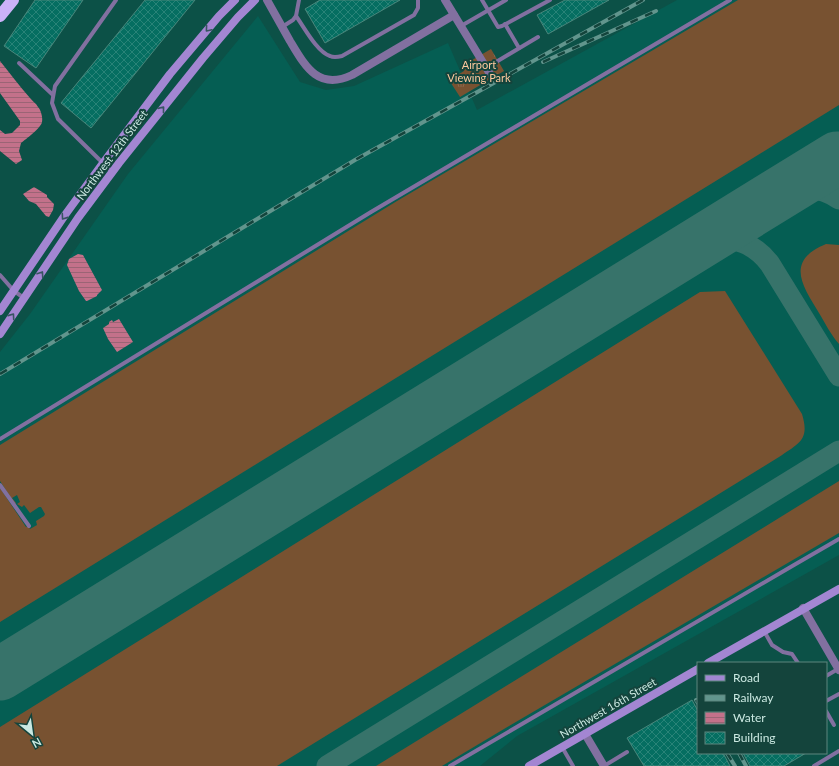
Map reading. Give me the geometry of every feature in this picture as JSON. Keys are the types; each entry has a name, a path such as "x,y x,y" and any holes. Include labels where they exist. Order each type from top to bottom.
{"highway":[{"path":"0,11 6,0"},
{"path":"0,16 13,0"}],"main road":[{"name":"Northwest 12th Street","path":"0,311 65,215 170,74 219,16 235,0"},
{"name":"Northwest 12th Street","path":"0,334 78,218 112,172 203,58 238,17 255,0"},
{"path":"710,662 839,589"},
{"name":"Northwest 16th Street","path":"529,766 697,670"}],"street":[{"path":"267,0 308,70 326,80 340,80 352,75 454,15"},
{"path":"445,0 488,71"},
{"path":"803,608 839,670"},
{"path":"585,734 604,766"}],"lane":[{"path":"112,172 58,119 52,103 55,86 116,0"},
{"path":"282,27 293,20 296,16 299,0"},
{"path":"296,16 318,47 328,56 334,58 342,56 414,15 418,8 418,0"},
{"path":"482,0 498,27 550,0"},
{"path":"461,26 506,0"},
{"path":"0,439 334,234 730,0"},
{"path":"506,24 519,48"},
{"path":"488,71 519,48 538,37"},
{"path":"19,63 53,96"},
{"path":"0,275 14,291 25,298"},
{"path":"0,485 29,526"},
{"path":"450,766 839,540"},
{"path":"764,631 772,645 783,652 792,654 797,662"},
{"path":"827,676 839,670"},
{"path":"827,700 839,694"},
{"path":"827,713 834,725"},
{"path":"562,747 574,766"},
{"path":"814,766 839,751"},
{"path":"604,766 627,752"}],"shaded area":[{"path":"677,0 839,0 839,555 517,736 480,766 0,766 0,352 30,314 128,174 258,16 300,82 326,90 354,86 448,43 477,110"}],"green space":[{"path":"738,0 839,0 839,105 0,622 0,488 26,527 28,526 30,529 37,525 36,521 45,514 41,507 30,513 24,505 22,507 17,504 20,502 17,495 12,498 16,503 15,504 0,481 0,445 397,201"},
{"name":"Airport Viewing Park","path":"491,49 504,71 460,97 449,80 464,71 462,66"},
{"path":"826,244 839,245 839,344 833,337 807,293 801,274 801,266 805,258 813,251"},
{"path":"725,291 802,414 805,430 804,435 797,444 779,457 277,766 0,766 0,727 700,292"},
{"path":"839,481 839,533 442,766 376,766"}],"water":[{"path":"0,61 37,106 42,116 42,122 39,127 21,143 19,151 22,160 16,164 0,151 0,130 5,134 12,133 20,125 20,121 0,93"},
{"path":"34,187 47,195 47,197 54,204 53,210 49,217 46,216 36,204 29,201 23,194"},
{"path":"78,254 83,255 102,290 97,296 87,301 79,291 67,265 69,259"},
{"path":"119,319 133,342 117,352 108,339 103,328 112,320 113,322"}],"building":[{"path":"35,0 83,0 36,68 4,46"},
{"path":"145,0 195,0 91,128 61,103"},
{"path":"320,0 400,0 325,43 305,9"},
{"path":"565,0 609,0 548,34 537,15"},
{"path":"692,700 697,709 697,754 724,754 730,766 644,766 627,738"},
{"path":"744,754 804,754 784,766 750,766"}],"taxiway":[{"path":"766,202 802,189 820,190 839,199"},
{"path":"683,253 709,241 718,239 735,240 758,251 770,264 839,376"},
{"path":"327,766 839,451"}],"runway":[{"path":"0,674 837,158"}],"railway":[{"path":"0,374 355,160 643,0"},
{"path":"543,62 656,11"},
{"path":"728,754 735,766"},
{"path":"740,754 746,766"}]}
